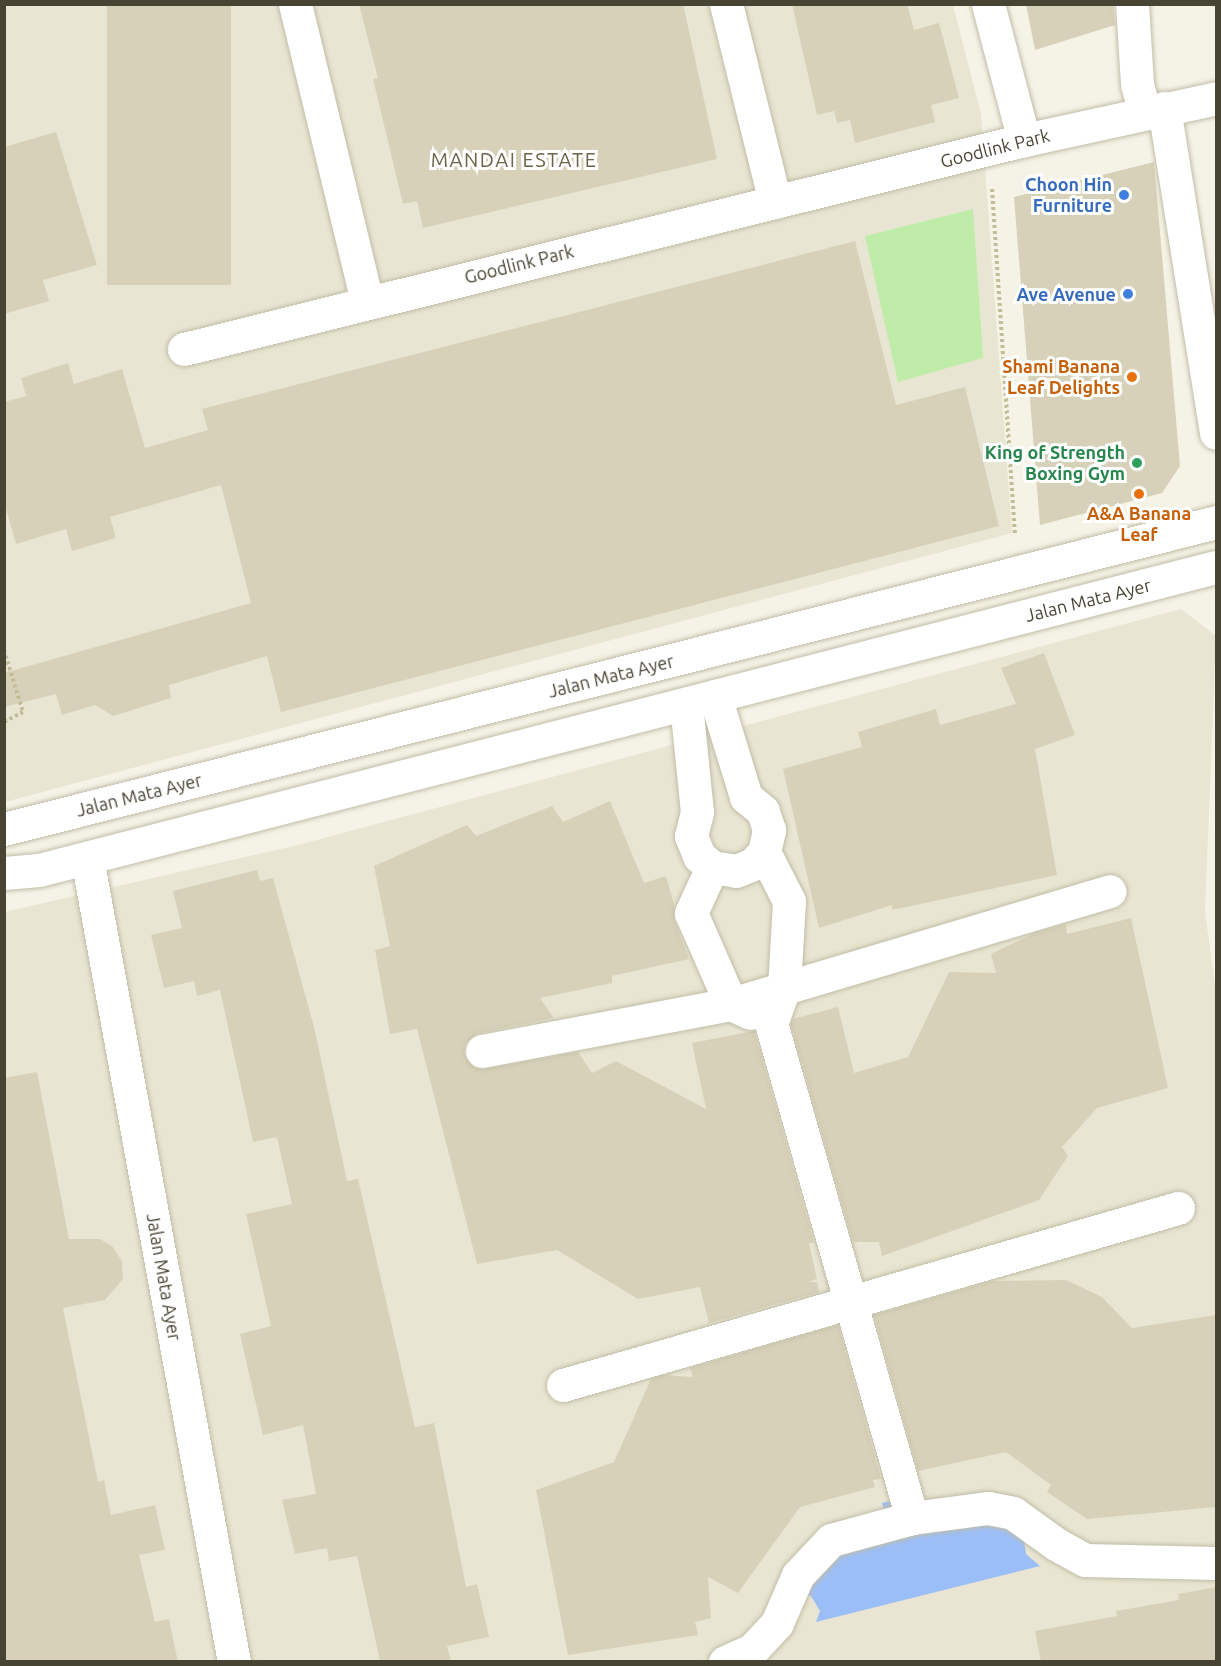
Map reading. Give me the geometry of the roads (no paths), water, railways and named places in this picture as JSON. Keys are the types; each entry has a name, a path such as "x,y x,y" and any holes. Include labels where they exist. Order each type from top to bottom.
{"street":[{"path":"295,4 367,301"},
{"path":"726,4 775,202"},
{"path":"988,4 1024,140"},
{"path":"1132,4 1137,84 1155,110 1216,433"},
{"name":"Goodlink Park","path":"184,349 367,301 1024,140 1216,98"},
{"name":"Jalan Mata Ayer","path":"4,829 1216,522"},
{"name":"Jalan Mata Ayer","path":"4,873 87,858 1216,567"},
{"path":"700,700 746,796 763,811 769,830 764,852 753,864 736,871 712,867 699,856 691,836 696,802 700,700"},
{"path":"764,852 789,901 784,988 771,1023 912,1518"},
{"name":"Jalan Mata Ayer","path":"87,858 234,1662"},
{"path":"712,867 691,913 731,1004 771,1023"},
{"path":"482,1051 731,1004 1110,891"},
{"path":"563,1386 1178,1208"},
{"path":"725,1662 752,1650 777,1623 798,1575 831,1540 912,1518 988,1508 1013,1513 1085,1560 1216,1563"}],"water":[{"path":"918,1494 927,1528 969,1503 1024,1540 1026,1554 1040,1566 816,1622 820,1611 811,1596 797,1591 814,1561 891,1537 882,1503"}],"place":[{"name":"Choon Hin Furniture","path":"1124,195"},
{"name":"Ave Avenue","path":"1128,294"},
{"name":"Shami Banana Leaf Delights","path":"1132,377"},
{"name":"King of Strength Boxing Gym","path":"1137,463"},
{"name":"A&A Banana Leaf","path":"1139,494"}],"district":[{"name":"MANDAI ESTATE","path":"514,159"}]}
